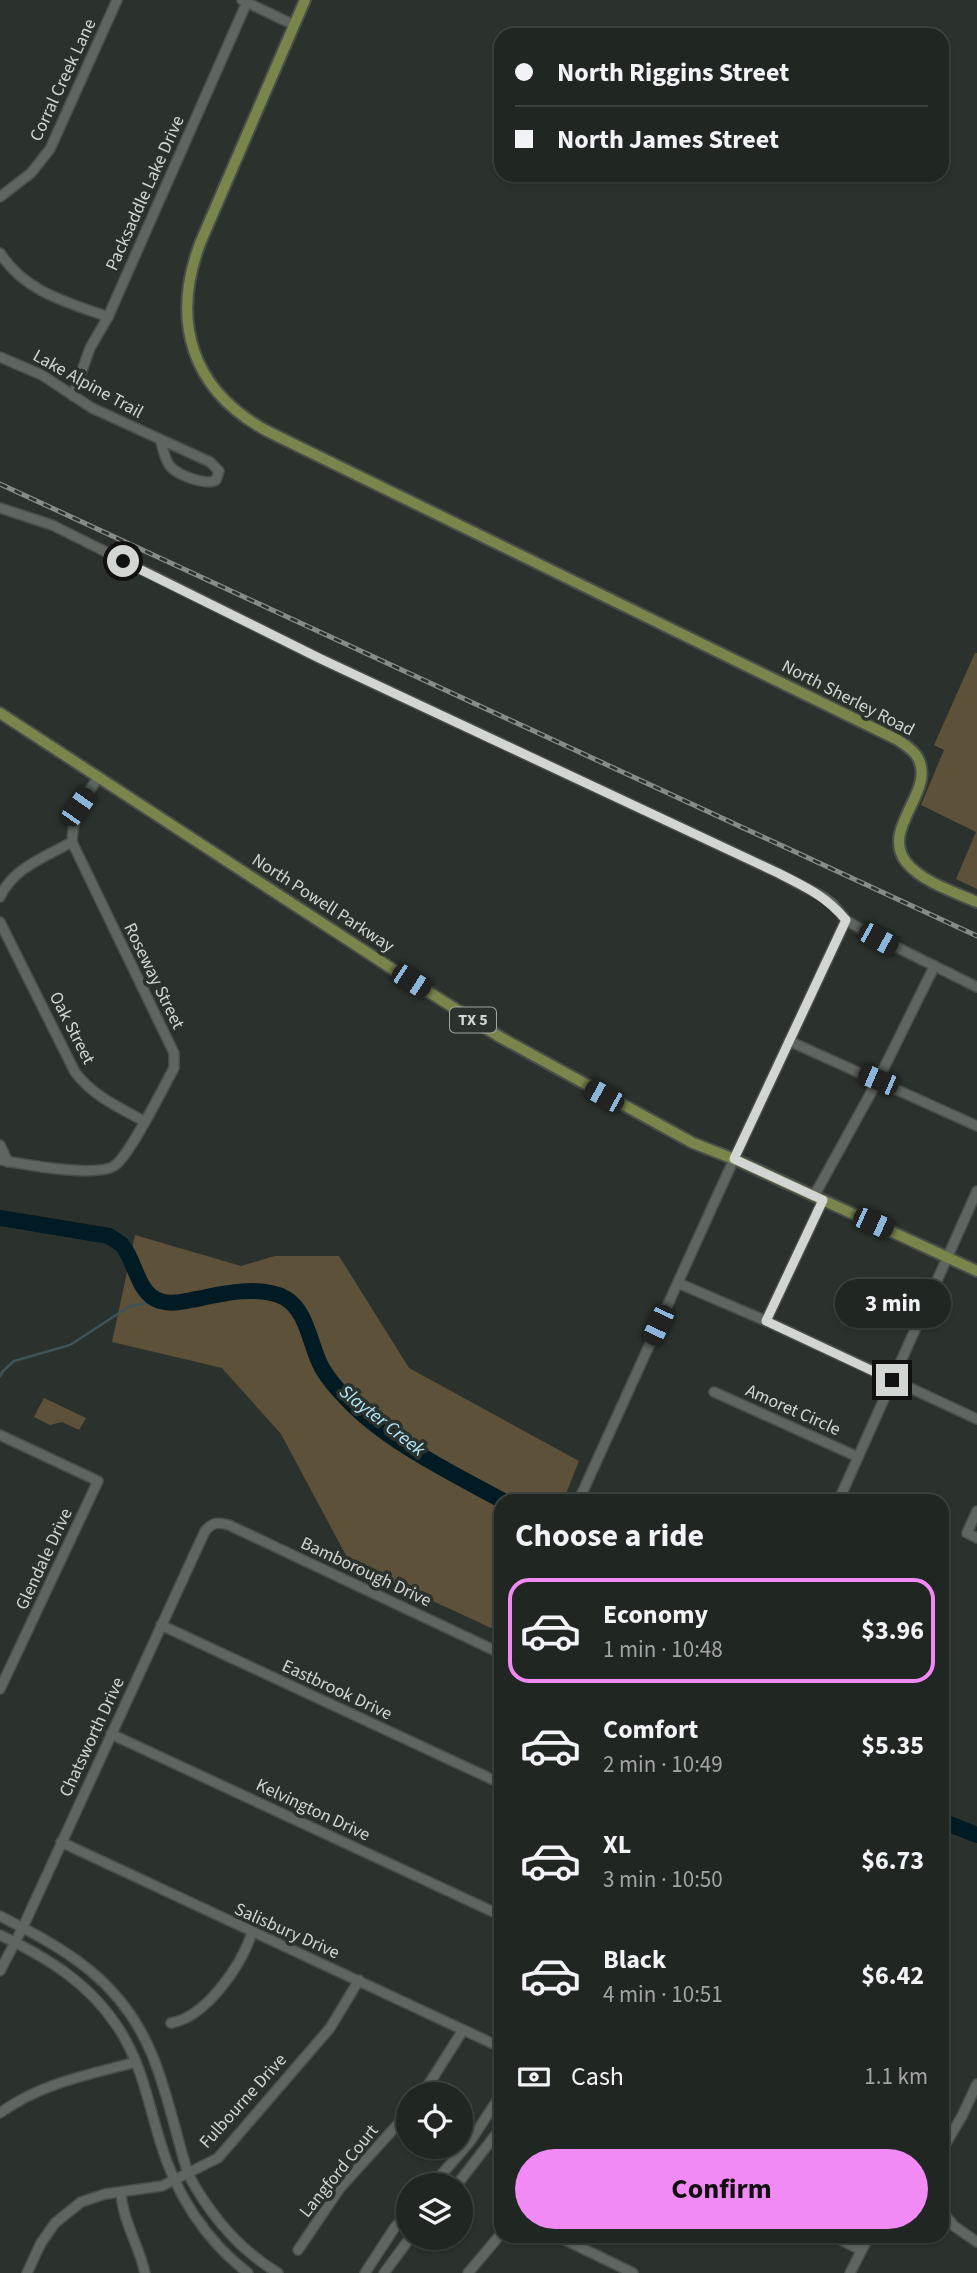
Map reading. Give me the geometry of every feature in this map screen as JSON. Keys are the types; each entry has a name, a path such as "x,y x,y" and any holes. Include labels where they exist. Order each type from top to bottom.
{"main road":[{"name":"North Sherley Road","path":"305,0 201,241 192,268 187,295 187,323 190,342 201,369 226,402 261,428 882,732 909,748 918,758 921,775 901,831 902,856 923,876 977,902"},
{"name":"North Powell Parkway","path":"0,713 500,1037 675,1133 977,1271"}],"street":[{"name":"Corral Creek Lane","path":"0,197 32,173 50,149 117,0"},
{"path":"245,1 294,25"},
{"name":"Packsaddle Lake Drive","path":"72,397 90,348 108,317 245,1"},
{"path":"0,253 19,276 34,288 108,317"},
{"name":"Lake Alpine Trail","path":"0,357 42,375 92,408 160,439 215,465 219,471 216,480 206,483 174,470 167,462 160,439"},
{"path":"0,508 52,525 321,659 776,872 822,896 833,904 846,920 891,947 977,987"},
{"path":"0,897 6,884 18,872 72,842 72,824 78,807 98,778"},
{"name":"Roseway Street","path":"4,1161 73,1172 113,1168 124,1156 173,1068 174,1052 72,842"},
{"path":"582,1494 846,920"},
{"name":"Oak Street","path":"0,922 75,1072 87,1088 144,1121"},
{"path":"766,1321 818,1198 934,967"},
{"path":"789,1041 977,1126"},
{"path":"0,1145 4,1161"},
{"path":"842,1494 977,1191"},
{"path":"678,1283 977,1419"},
{"name":"Amoret Circle","path":"715,1392 858,1457"},
{"name":"Glendale Drive","path":"0,1435 98,1481 0,1689"},
{"path":"977,1511 967,1533 977,1538"},
{"name":"Chatsworth Drive","path":"0,1971 23,1927 205,1531 218,1522"},
{"name":"Bamborough Drive","path":"218,1522 494,1650"},
{"name":"Eastbrook Drive","path":"161,1625 494,1780"},
{"name":"Kelvington Drive","path":"111,1734 494,1912"},
{"name":"Salisbury Drive","path":"61,1842 494,2044"},
{"path":"0,1916 68,1952 116,1995 152,2055 188,2174 211,2213 232,2238 278,2273"},
{"path":"171,2023 184,2021 198,2011 233,1973 252,1933"},
{"path":"0,1935 51,1961 92,1996 118,2027 136,2062 174,2181 202,2227 219,2247 248,2273"},
{"name":"Fulbourne Drive","path":"27,2273 41,2243 55,2223 81,2202 105,2194 162,2186 218,2158 330,2028 359,1980"},
{"path":"430,2082 463,2030"},
{"path":"0,2113 55,2083 136,2062"},
{"path":"949,2138 977,2084"},
{"path":"443,2173 471,2140 494,2104"},
{"name":"Langford Court","path":"298,2250 340,2188 396,2126"},
{"path":"466,2173 494,2137"},
{"path":"121,2193 123,2213 140,2253 145,2273"},
{"path":"949,2220 977,2242"},
{"path":"365,2273 396,2226"},
{"path":"468,2273 494,2242"},
{"path":"571,2243 633,2273"},
{"path":"847,2243 861,2250"},
{"path":"850,2273 865,2243"},
{"path":"384,2273 401,2250"}],"shaded area":[{"path":"975,653 977,889 956,879 976,832 921,805 944,750 934,745"},
{"path":"135,1235 241,1266 275,1256 339,1256 409,1368 579,1461 566,1494 494,1494 494,1629 350,1563 281,1434 222,1368 112,1342"},
{"path":"44,1398 86,1418 79,1430 62,1422 50,1425 34,1417"}],"waterway":[{"name":"Slayter Creek","path":"0,1218 109,1236 127,1252 146,1292 160,1301 169,1303 253,1291 285,1298 293,1304 304,1320 324,1372 361,1413 399,1442 494,1496"},
{"path":"0,1376 14,1361 70,1345 130,1306 160,1301"},
{"name":"Slayter Creek","path":"949,1824 977,1835"}],"railway":[{"path":"0,484 977,936"}],"route":[{"path":"123,561 321,659 776,872 833,904 846,920 734,1159 823,1200 766,1321 892,1380"}]}
